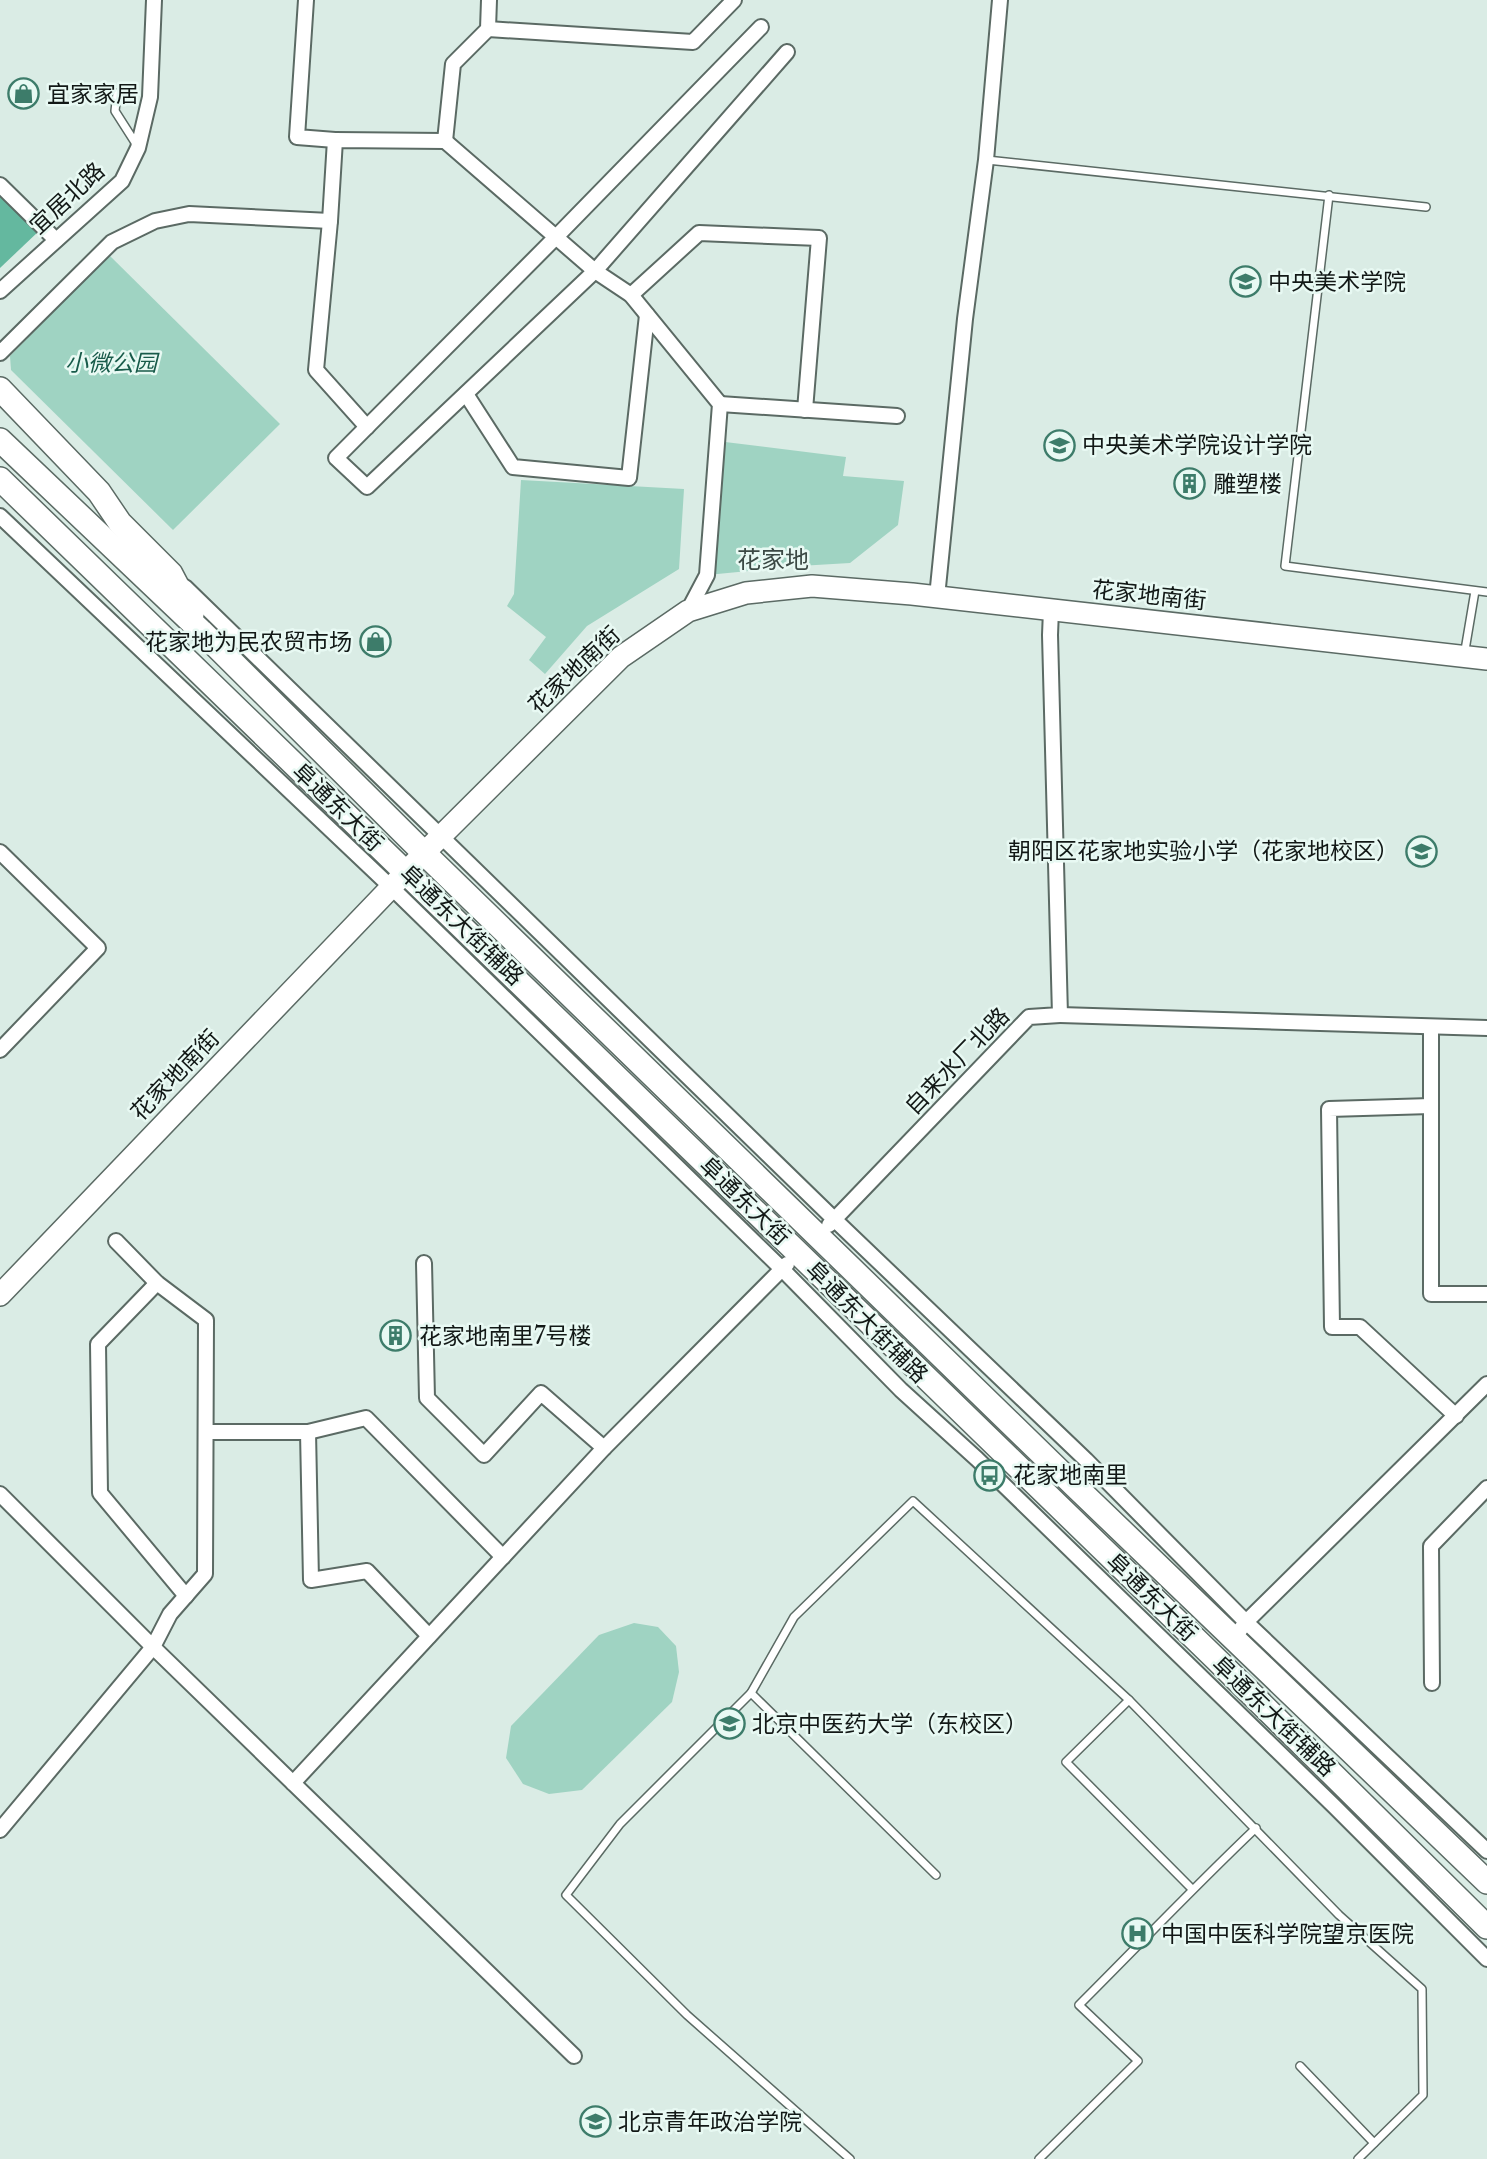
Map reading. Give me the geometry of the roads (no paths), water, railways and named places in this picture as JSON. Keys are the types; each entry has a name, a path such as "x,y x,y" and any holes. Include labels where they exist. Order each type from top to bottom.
{"main road":[{"path":"0,389 99,492 120,523 171,574 201,631"},
{"name":"阜通东大街","path":"0,440 201,631 424,853 818,1236 1240,1630 1487,1882"},
{"name":"阜通东大街","path":"0,480 44,520 399,880 798,1253 1487,1927"},
{"path":"0,491 44,520"}],"street":[{"name":"宜居北路","path":"0,291 122,181 138,148 150,97 154,0"},
{"path":"306,0 296,137 445,141 595,271 631,295 720,404 707,575 688,611"},
{"path":"445,141 453,64 488,29 489,0"},
{"path":"488,29 693,41 734,0"},
{"path":"937,597 965,319 986,160 1000,0"},
{"path":"761,27 336,458 367,488 595,271 786,52"},
{"path":"335,140 316,370 367,427"},
{"path":"0,185 56,240"},
{"path":"0,354 112,242 155,221 189,214 330,221"},
{"path":"631,295 699,233 819,238 805,410"},
{"path":"466,394 513,467 629,478 647,315"},
{"path":"720,404 897,416"},
{"name":"阜通东大街辅路","path":"0,516 399,880 901,1390 977,1459 1487,1959"},
{"path":"171,574 835,1220 1086,1460 1240,1630 1487,1851"},
{"name":"花家地南街","path":"0,1295 424,853 621,657 688,611 746,593 812,586 937,597 1487,659"},
{"path":"1051,610 1060,1015"},
{"path":"0,852 98,948 0,1050"},
{"name":"自来水厂北路","path":"818,1236 1030,1017 1060,1015 1487,1028"},
{"path":"1431,1027 1431,1294 1487,1294"},
{"path":"1431,1106 1329,1109 1332,1327 1360,1327 1456,1416"},
{"path":"0,1830 153,1647 170,1614 205,1574 206,1320 157,1283 116,1241"},
{"path":"293,1783 604,1448 798,1253"},
{"path":"424,1263 428,1398 484,1455 541,1393 604,1448"},
{"path":"157,1283 98,1344 100,1493 186,1596"},
{"path":"1240,1630 1487,1384"},
{"path":"206,1432 308,1433 366,1418 503,1557"},
{"path":"308,1433 311,1580 367,1571 429,1636"},
{"path":"1432,1683 1431,1546 1487,1488"},
{"path":"0,1494 153,1647 574,2056"}],"lane":[{"path":"117,93 115,111 138,148"},
{"path":"986,160 1426,207"},
{"path":"1329,195 1285,566 1487,592"},
{"path":"1464,657 1475,591"},
{"path":"850,2159 687,2015 566,1895 620,1824 751,1693 794,1617 913,1501 1129,1700 1339,1915 1422,1989 1423,2095 1358,2159"},
{"path":"751,1693 936,1875"},
{"path":"1129,1700 1066,1762 1192,1889"},
{"path":"1039,2159 1138,2061 1079,2005 1192,1889 1256,1828"},
{"path":"1300,2066 1374,2143"}],"place":[{"name":"宜家家居","path":"24,94"},
{"name":"中央美术学院","path":"1245,282"},
{"name":"中央美术学院设计学院","path":"1059,445"},
{"name":"雕塑楼","path":"1190,484"},
{"name":"花家地为民农贸市场","path":"375,642"},
{"name":"朝阳区花家地实验小学（花家地校区）","path":"1422,851"},
{"name":"花家地南里7号楼","path":"396,1336"},
{"name":"花家地南里","path":"990,1475"},
{"name":"北京中医药大学（东校区）","path":"729,1724"},
{"name":"中国中医科学院望京医院","path":"1138,1934"},
{"name":"北京青年政治学院","path":"595,2122"}],"district":[{"name":"花家地","path":"773,560"}],"park label":[{"name":"小微公园","path":"111,363"}]}
